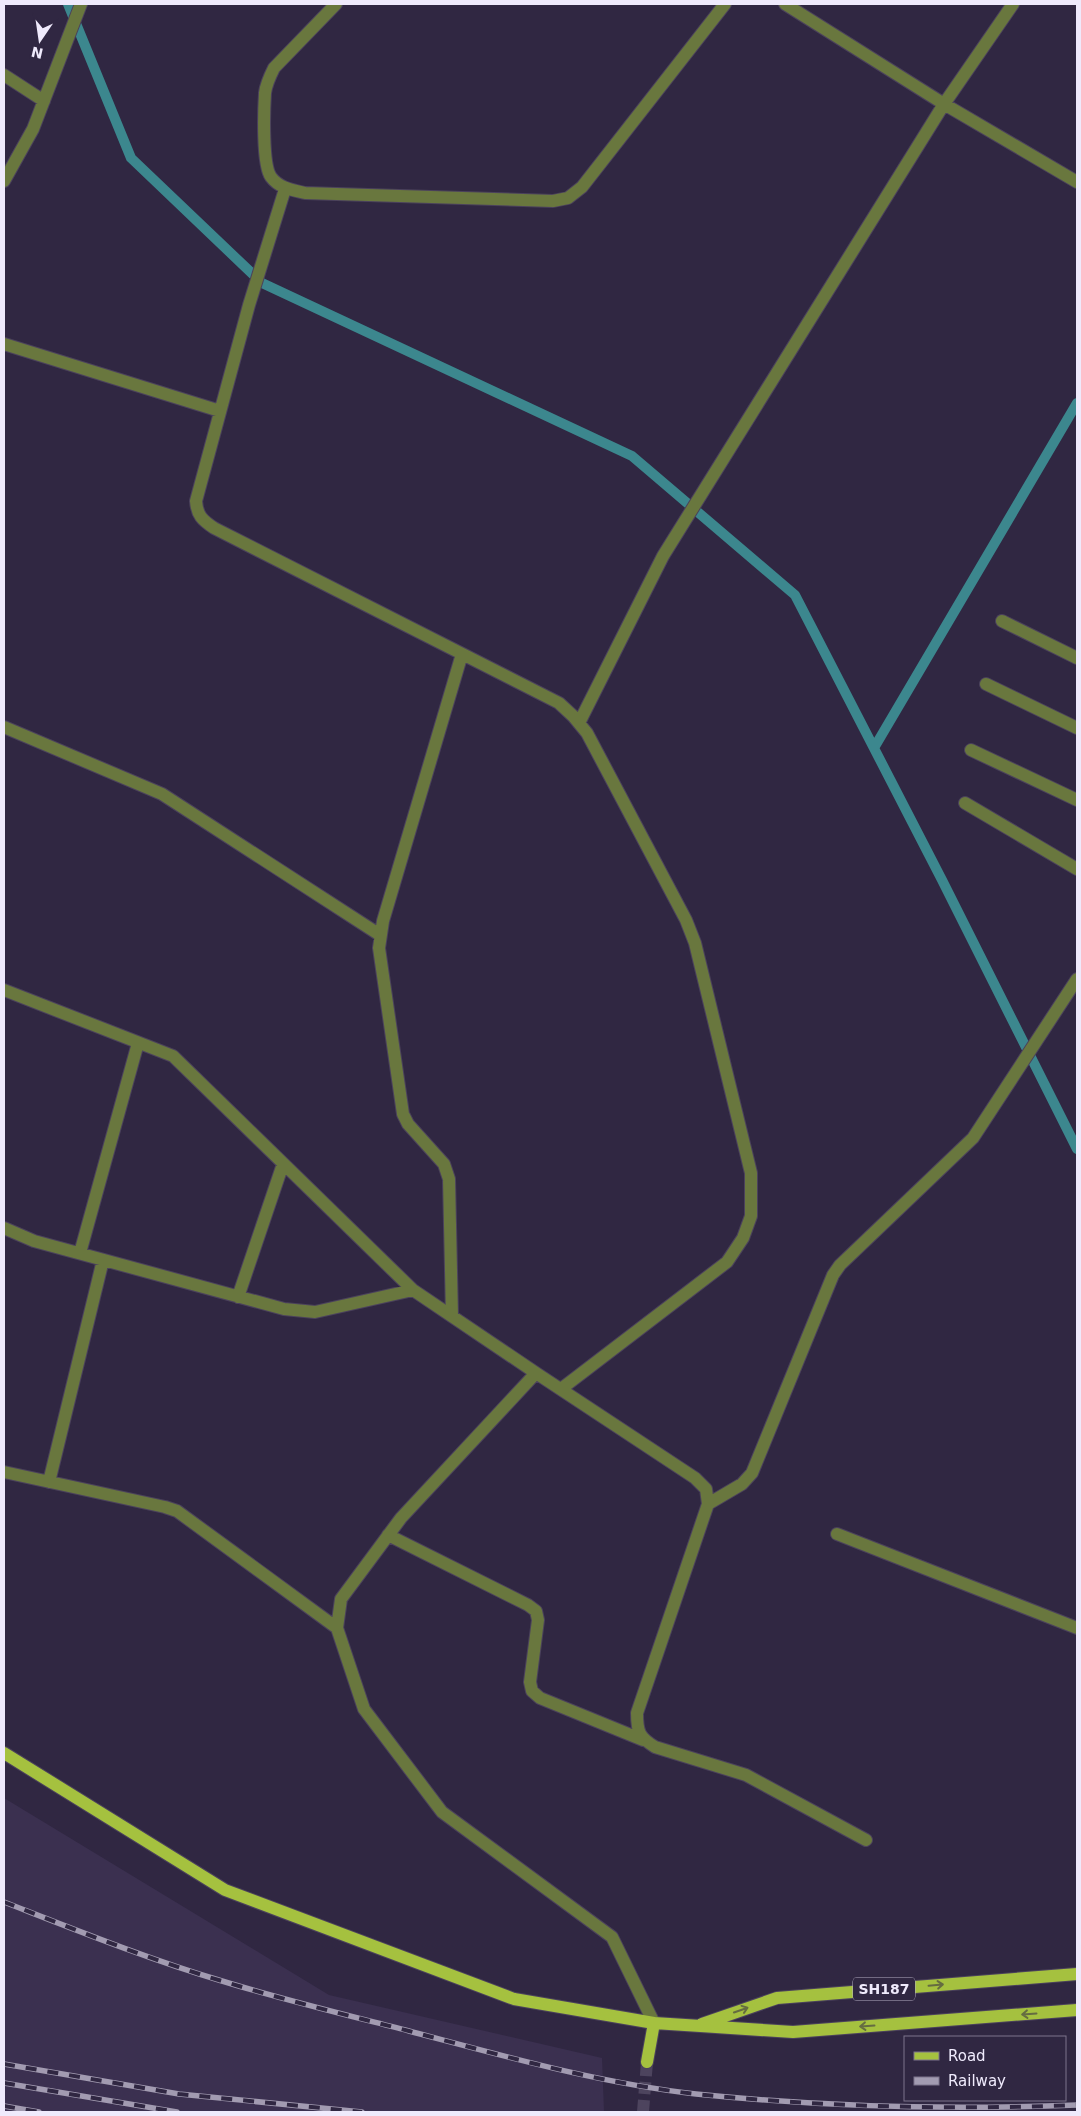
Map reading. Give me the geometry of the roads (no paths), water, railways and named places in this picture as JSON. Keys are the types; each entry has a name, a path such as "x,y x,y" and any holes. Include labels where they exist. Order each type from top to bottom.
{"main road":[{"path":"4,1753 225,1890 514,1999 654,2023 647,2062"},
{"name":"SH187","path":"695,2026 777,1998 1077,1974"},
{"name":"SH187","path":"654,2023 793,2032 1077,2010"}],"street":[{"path":"4,181 33,129 82,4"},
{"path":"336,4 274,68 268,79 265,92 265,164 271,177 285,189 304,193 553,201 568,198 582,187 725,4"},
{"path":"784,4 944,104 1077,182"},
{"path":"579,723 664,556 944,104 1013,4"},
{"path":"4,76 44,101"},
{"path":"285,189 249,305 196,500 196,512 203,521 558,703 579,723 686,920 695,943 751,1173 751,1216 744,1238 727,1262 561,1389"},
{"path":"4,344 220,411"},
{"path":"1002,621 1077,658"},
{"path":"452,1316 448,1180 444,1164 408,1124 403,1114 379,948 380,934 462,654"},
{"path":"986,684 1077,728"},
{"path":"4,727 162,794 380,934"},
{"path":"970,750 1077,800"},
{"path":"964,803 1077,869"},
{"path":"708,1504 742,1484 752,1473 829,1284 840,1265 980,1130 1064,998 1076,985"},
{"path":"4,990 173,1056 412,1290 695,1478 706,1489 708,1504 637,1713 637,1728 643,1740"},
{"path":"80,1253 138,1043"},
{"path":"238,1297 284,1164"},
{"path":"4,1228 34,1241 284,1309 315,1312 412,1290"},
{"path":"49,1482 103,1260"},
{"path":"536,1373 401,1518 341,1599 336,1628 364,1709 442,1812 612,1937 654,2023"},
{"path":"4,1472 165,1507 177,1512 336,1628"},
{"path":"837,1534 1077,1628"},
{"path":"388,1535 528,1605 536,1611 538,1620 530,1682 532,1691 540,1698 643,1740 655,1748 746,1775 866,1840"}],"waterway":[{"path":"68,4 131,158 262,283 632,456 795,595 942,880 1077,1149"},
{"path":"874,748 1077,403"}],"tunnel":[{"path":"643,2112 647,2062"}],"railway":[{"path":"4,1902 139,1954 245,1988 516,2059 623,2083 696,2094 839,2105 934,2107 1077,2105"},
{"path":"4,2064 179,2094 362,2112"},
{"path":"4,2083 177,2112"},
{"path":"4,2106 39,2112"}]}
